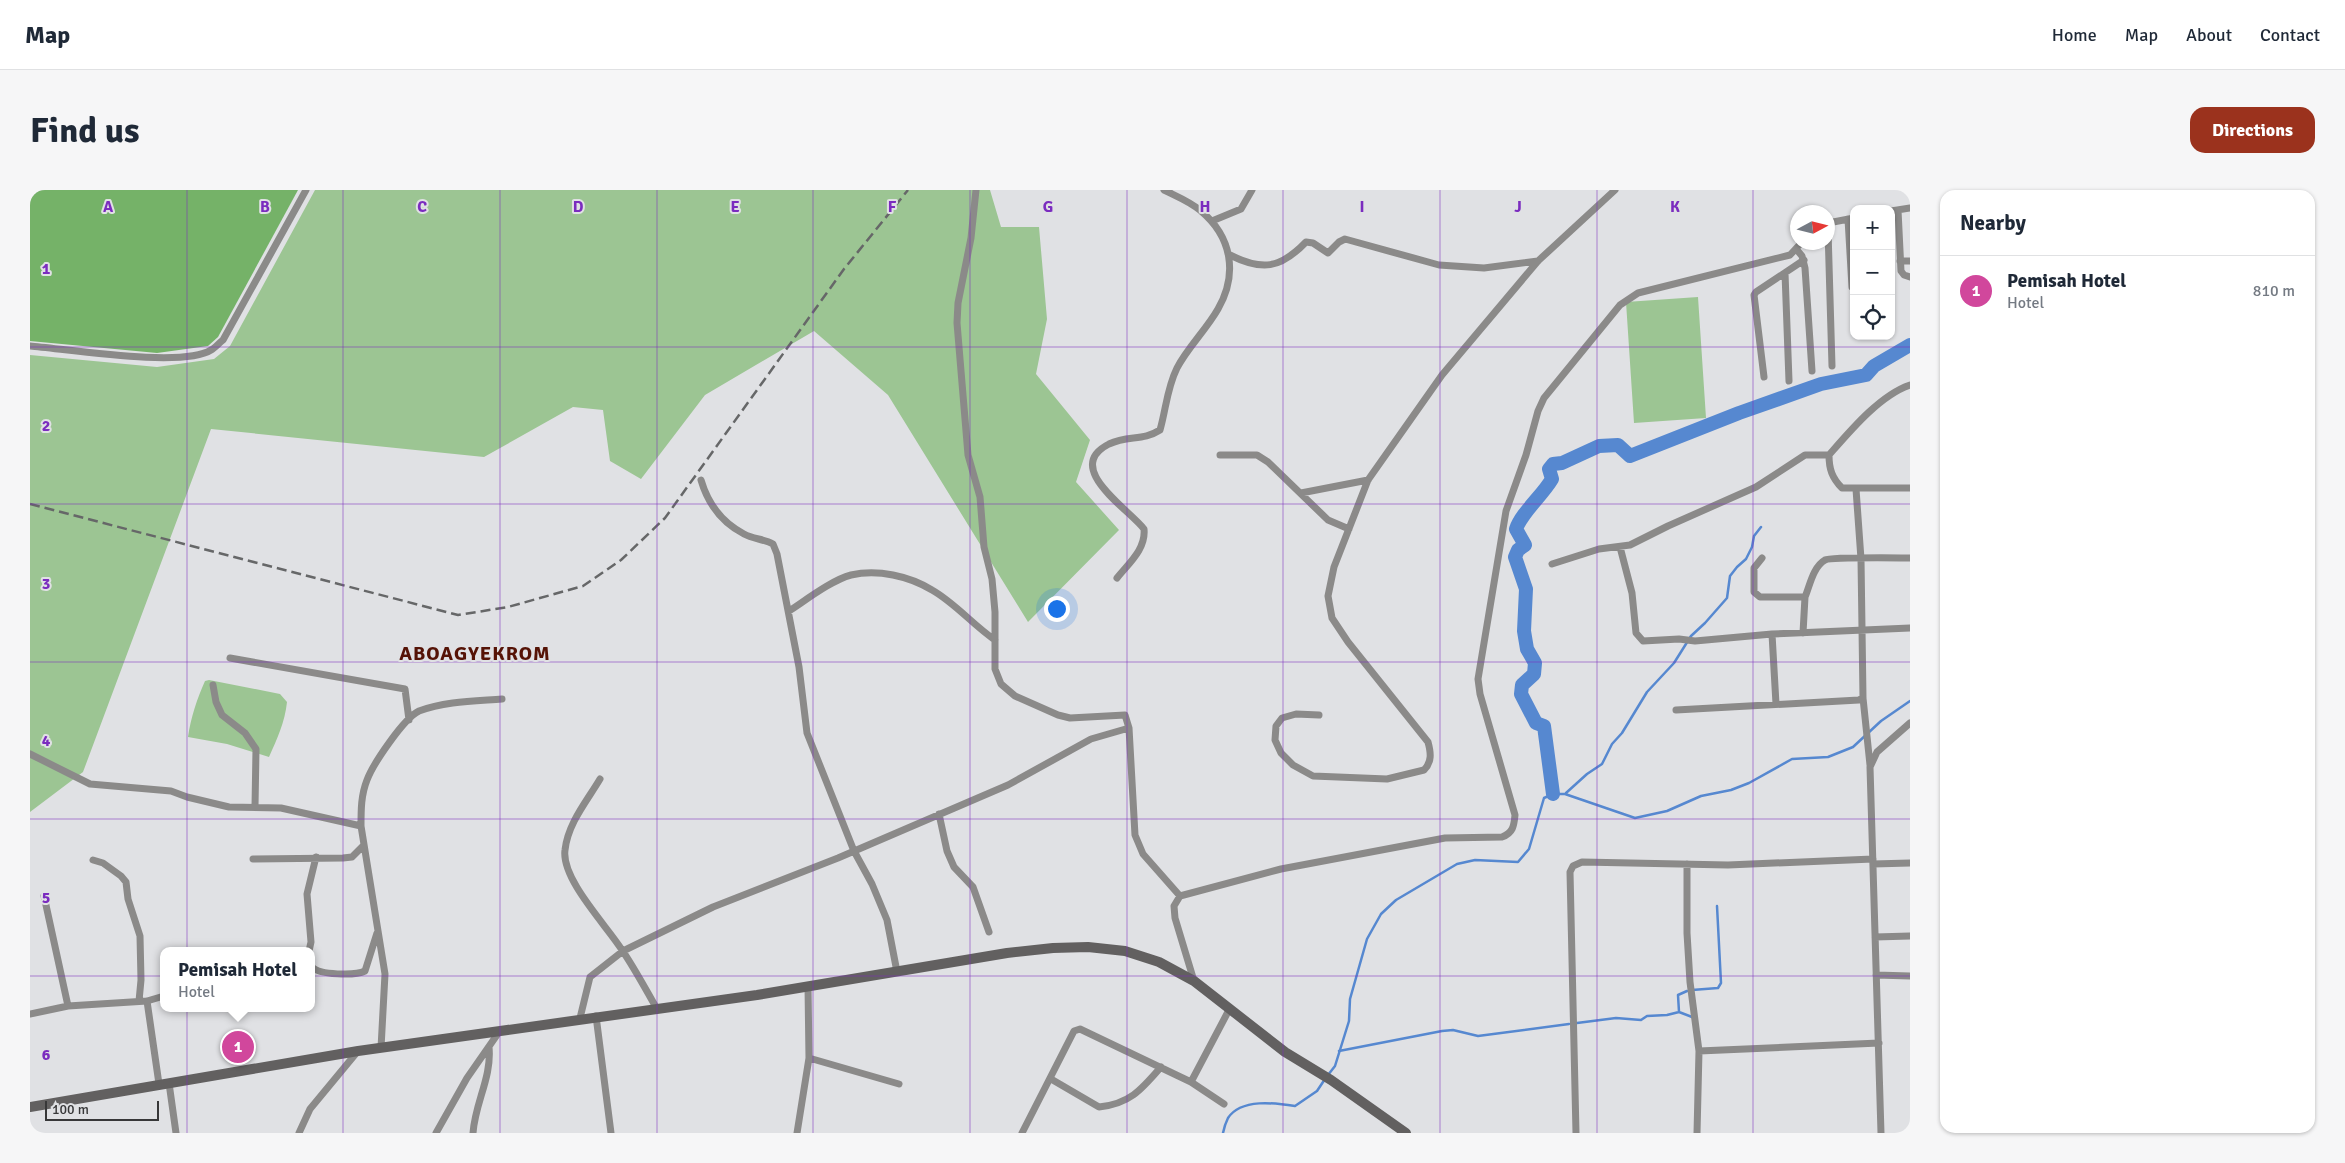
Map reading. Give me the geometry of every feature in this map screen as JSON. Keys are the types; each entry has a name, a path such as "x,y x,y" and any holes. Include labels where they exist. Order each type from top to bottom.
{"street":[{"path":"30,346 157,358 188,356 210,351 222,340 306,190"},
{"path":"976,190 971,238 958,303 957,323 968,455 980,497 984,547 992,579 995,668 1000,684 1015,696 1058,715 1070,718 1121,714 1128,719 1135,835 1143,854 1180,896"},
{"path":"1117,578 1141,548 1145,539 1144,529 1096,482 1093,469 1095,457 1108,445 1128,438 1148,437 1160,430 1166,394 1177,367 1218,310 1227,291 1230,274 1230,255 1226,244 1212,222 1200,209 1164,190"},
{"path":"1212,222 1241,209 1252,190"},
{"path":"1319,715 1296,714 1282,718 1276,726 1275,740 1281,753 1293,765 1313,776 1387,778 1424,770 1428,766 1431,754 1428,742 1348,642 1332,618 1328,596 1334,566 1368,480 1442,375 1538,261 1615,190"},
{"path":"1910,208 1895,210 1901,271 1904,275 1910,277"},
{"path":"1835,221 1850,218"},
{"path":"1230,255 1249,265 1264,266 1294,254 1306,242 1313,243 1328,253 1345,239 1439,265 1484,268 1538,261"},
{"path":"1194,980 1175,918 1174,906 1180,896 1281,869 1445,838 1502,837 1510,834 1515,815 1480,694 1478,679 1506,511 1526,455 1538,411 1544,398 1620,305 1638,293 1790,255 1797,250 1804,260 1812,371"},
{"path":"1829,250 1832,366"},
{"path":"1764,377 1754,295 1804,260"},
{"path":"1900,261 1910,261"},
{"path":"1785,273 1790,381"},
{"path":"1910,385 1898,390 1884,400 1829,455 1829,468 1834,480 1842,488 1910,488"},
{"path":"1220,455 1257,456 1268,462 1328,520 1349,529"},
{"path":"1552,564 1599,549 1620,548 1630,545 1756,487 1806,455 1829,455"},
{"path":"701,480 706,495 715,511 744,534 773,544 777,554 799,667 807,734 854,851 872,884 887,920 897,972"},
{"path":"1301,493 1368,480"},
{"path":"1856,489 1860,559 1863,698 1870,767 1881,1133"},
{"path":"1620,548 1632,593 1636,633 1643,641 1695,641 1772,634 1910,628"},
{"path":"1803,633 1805,597 1813,576 1824,561 1832,557 1860,559 1910,558"},
{"path":"1762,558 1754,568 1756,596 1805,597"},
{"path":"789,611 850,576 882,573 898,576 932,590 995,640"},
{"path":"1772,634 1776,704"},
{"path":"230,658 405,689 409,720"},
{"path":"213,684 216,702 222,715 245,733 256,749 256,807"},
{"path":"1676,710 1859,700 1863,698"},
{"path":"381,1048 385,974 361,826 361,805 367,780 393,738 418,711 457,702 502,699"},
{"path":"1870,767 1877,752 1910,723"},
{"path":"580,1018 590,977 623,951 713,907 854,851 1008,785 1091,739 1129,728"},
{"path":"30,754 90,784 171,790 215,804 301,811 361,826"},
{"path":"600,779 567,836 564,852 565,863 594,914 623,951 658,1009"},
{"path":"939,814 947,851 954,867 973,887 989,932"},
{"path":"253,859 352,856 363,846"},
{"path":"310,947 308,894 316,857"},
{"path":"93,860 103,863 126,882 128,900 140,936 143,1001 176,1133"},
{"path":"1576,1133 1570,872 1577,863 1728,866 1873,862 1910,863"},
{"path":"1687,864 1687,933 1690,982 1699,1051 1697,1133"},
{"path":"44,896 68,1006"},
{"path":"315,971 336,974 360,974 365,971 378,931"},
{"path":"1875,937 1910,936"},
{"path":"30,1107 164,1083 322,1059 358,1051 499,1032 580,1018 658,1009 1007,953 1053,948 1088,947 1125,951 1159,962 1194,980 1284,1052 1331,1080 1406,1133"},
{"path":"1876,975 1910,976"},
{"path":"797,1133 810,1058 808,986"},
{"path":"30,1014 68,1006 143,1001 160,997"},
{"path":"1192,1082 1230,1008"},
{"path":"596,1016 611,1133"},
{"path":"1022,1133 1074,1031 1080,1028 1192,1082 1224,1104"},
{"path":"436,1133 467,1078 499,1032"},
{"path":"1699,1051 1879,1043"},
{"path":"473,1133 474,1119 490,1067 489,1047"},
{"path":"299,1133 310,1109 358,1051"},
{"path":"810,1058 898,1084"},
{"path":"1051,1079 1099,1107 1111,1105 1139,1093 1161,1067"}],"green space":[{"path":"30,190 298,190 218,337 208,346 157,353 30,341"},
{"path":"315,190 990,190 1001,227 1039,227 1047,319 1036,374 1090,440 1076,482 1119,530 1028,622 888,395 814,331 705,395 641,479 610,461 603,410 573,407 484,457 211,429 83,772 30,812 30,355 157,367 214,359 230,346"},
{"path":"1698,297 1706,418 1634,423 1626,302"},
{"path":"209,680 280,694 287,702 283,723 269,757 227,744 188,737 199,695 205,681"}],"waterway":[{"path":"1553,794 1544,726 1536,723 1521,694 1522,685 1534,674 1535,663 1527,649 1524,631 1526,589 1515,557 1518,550 1525,545 1516,529 1523,516 1552,479 1549,469 1553,464 1562,463 1599,446 1618,445 1630,456 1739,413 1821,384 1866,375 1874,366 1910,345"},
{"path":"1566,793 1587,774 1602,764 1612,744 1622,733 1647,692 1674,663 1691,636 1727,598 1730,576 1746,559 1752,547 1754,536 1761,527"},
{"path":"1328,1075 1335,1066 1349,1021 1350,999 1367,939 1381,914 1396,900 1457,864 1475,860 1518,862 1529,849 1544,798 1553,794 1565,794 1635,818 1667,811 1701,796 1731,790 1749,783 1792,759 1828,757 1853,747 1881,721 1910,701"},
{"path":"1692,990 1718,988 1721,983 1717,906"},
{"path":"1679,1012 1678,995 1687,991"},
{"path":"1577,1023 1616,1018 1641,1020 1647,1016 1679,1012 1692,1017"},
{"path":"1339,1051 1442,1031 1453,1030 1478,1036 1569,1024"},
{"path":"1223,1133 1228,1118 1241,1107 1259,1103 1295,1106 1317,1091 1325,1079"}],"railway":[{"path":"30,504 458,615 508,607 583,586 621,560 665,518 844,269 908,190"}],"place":[{"name":"Pemisah Hotel","path":"238,1047"}],"district":[{"name":"ABOAGYEKROM","path":"475,653"}]}
